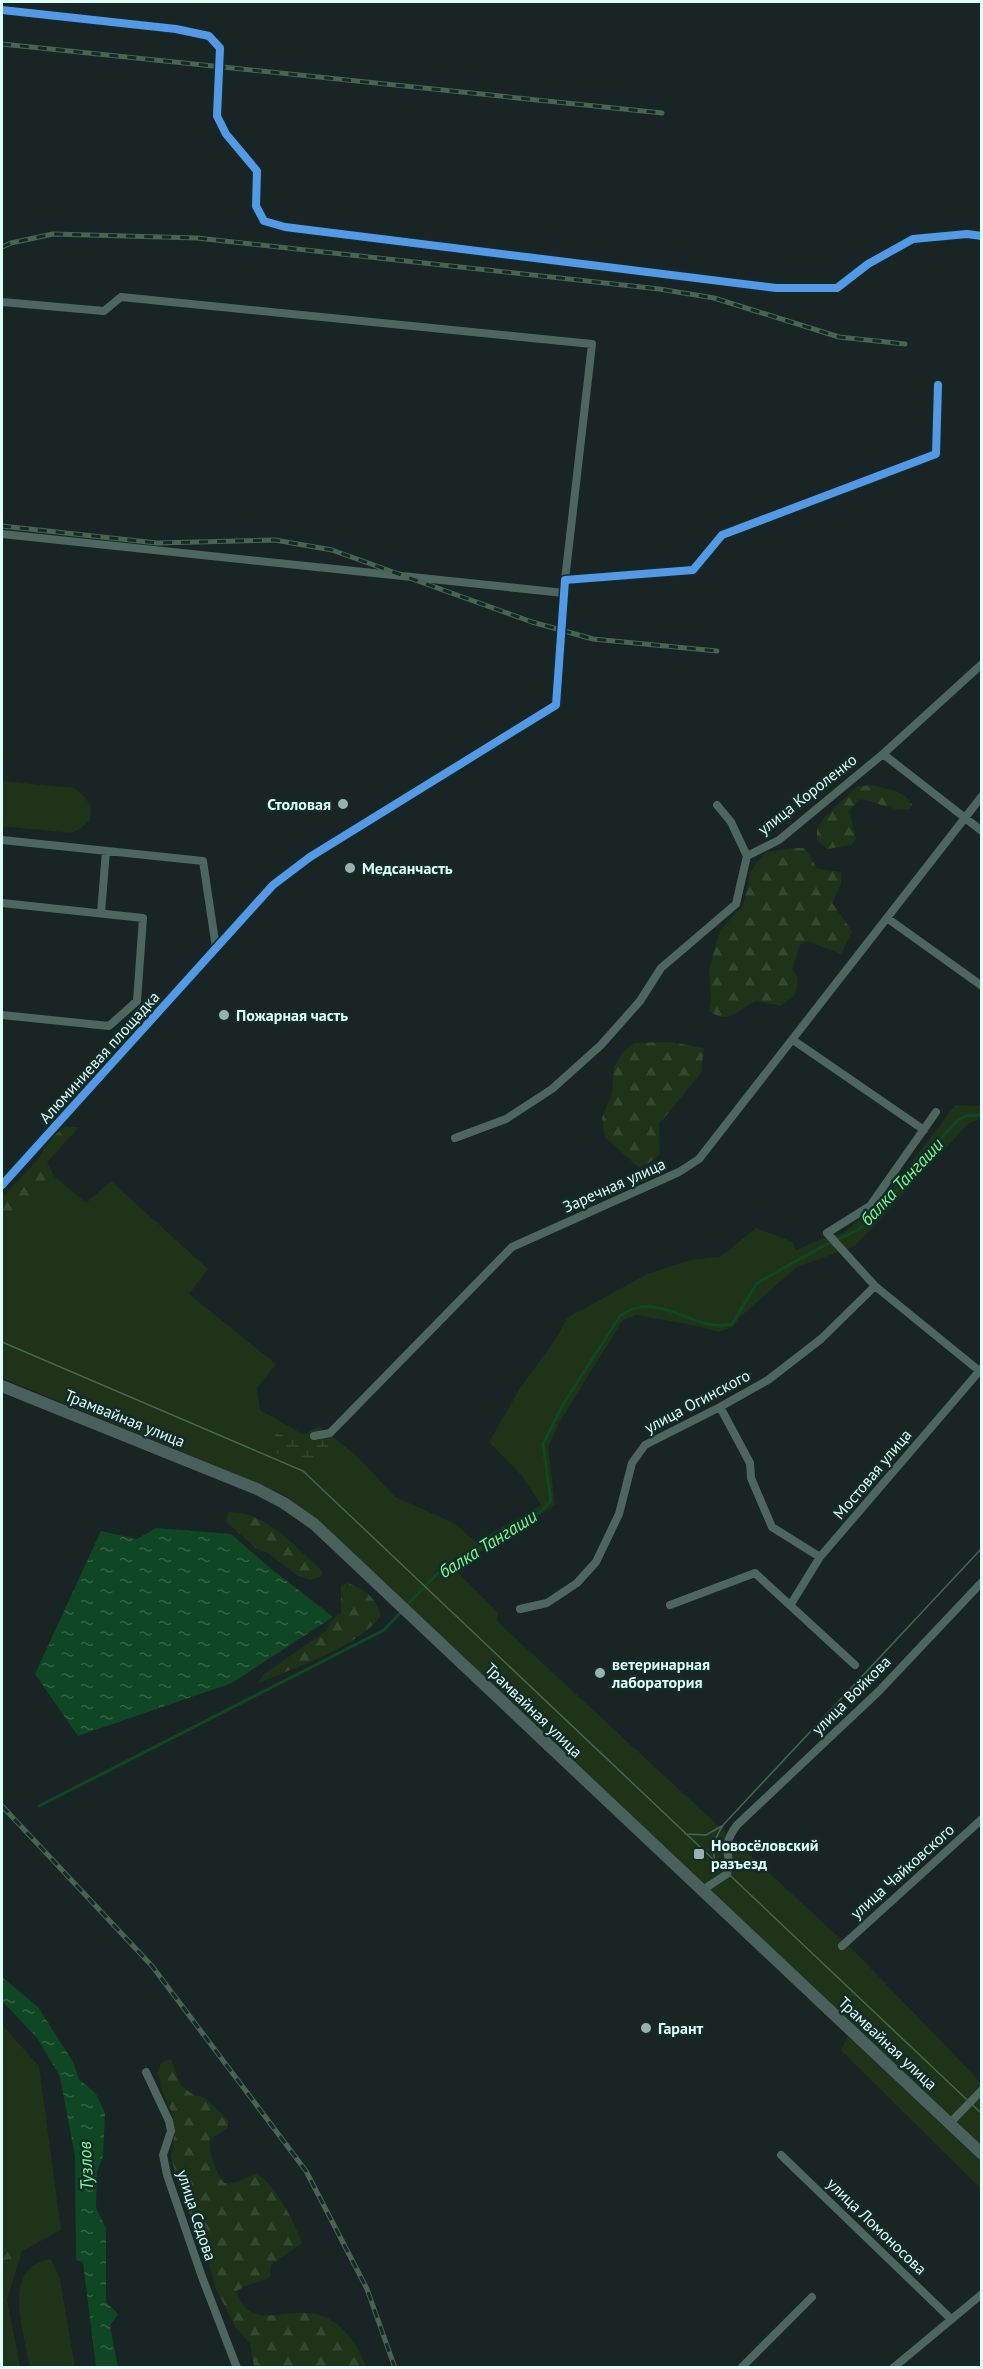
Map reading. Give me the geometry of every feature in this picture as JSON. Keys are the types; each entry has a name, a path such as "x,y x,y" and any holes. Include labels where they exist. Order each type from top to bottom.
{"main road":[{"name":"Трамвайная улица","path":"2,1386 204,1467 284,1503 314,1524 981,2154"}],"street":[{"path":"2,10 176,29 209,36 220,48 218,116 226,134 257,171 256,206 264,221 285,227 776,288 837,288 868,264 913,239 967,234 981,236"},
{"path":"2,302 104,311 121,297 592,344 564,593 2,534"},
{"path":"566,580 693,570 722,535 936,454 938,385"},
{"name":"Алюминиевая площадка","path":"2,1185 273,885 310,857 556,705 564,593"},
{"name":"улица Короленко","path":"747,856 779,840 883,754 981,664"},
{"path":"883,754 981,831"},
{"name":"Заречная улица","path":"314,1436 330,1433 512,1247 679,1172 699,1159 981,796"},
{"path":"455,1138 506,1119 552,1089 601,1045 640,1001 661,968 736,904 747,856 731,822 717,804"},
{"path":"2,840 203,861 216,948"},
{"path":"101,913 106,851"},
{"path":"2,903 143,918 137,1001 109,1026 2,1015"},
{"path":"887,918 981,986"},
{"path":"793,1040 924,1130"},
{"path":"936,1112 870,1206 827,1233 875,1286 981,1370"},
{"name":"улица Огинского","path":"520,1609 546,1603 577,1583 596,1562 619,1514 632,1463 645,1445 768,1380 821,1339 875,1286"},
{"name":"Мостовая улица","path":"791,1604 820,1557 981,1370"},
{"path":"720,1407 750,1462 751,1478 772,1527 820,1557"},
{"path":"670,1605 755,1573 855,1665"},
{"name":"улица Войкова","path":"701,1891 727,1874 729,1868 727,1843 737,1825 879,1690 981,1582"},
{"name":"улица Чайковского","path":"842,1946 981,1819"},
{"name":"улица Седова","path":"146,2072 169,2121 171,2131 163,2156 166,2175 201,2277 237,2367"},
{"path":"949,2124 981,2090"},
{"name":"улица Ломоносова","path":"781,2155 951,2319"},
{"path":"893,2367 981,2294"},
{"path":"741,2367 812,2296"}],"green space":[{"path":"2,781 74,788 91,806 90,820 71,833 2,826"},
{"path":"870,785 896,791 905,796 912,804 910,809 892,808 860,799 849,811 856,839 851,845 827,849 817,840 817,829 824,818 857,787"},
{"path":"805,848 817,869 841,872 841,883 832,903 852,931 841,954 808,941 800,945 792,969 798,978 795,995 781,1006 756,1001 728,1017 716,1015 709,1011 711,1001 709,970 720,930 743,906 751,871 761,857 767,852"},
{"path":"670,1042 704,1048 701,1073 659,1124 660,1154 649,1163 639,1167 605,1138 602,1118 612,1094 614,1067 622,1053 634,1043"},
{"path":"955,1105 981,1106 981,1118 968,1124 855,1246 797,1267 739,1318 733,1327 718,1332 637,1315 623,1320 560,1421 548,1447 555,1505 454,1569 498,1613 497,1621 858,1955 970,2071 981,2084 981,2147 309,1513 287,1497 260,1484 2,1378 2,1232 22,1218 40,1189 54,1176 86,1203 111,1181 208,1269 189,1294 276,1364 257,1388 260,1410 304,1435 319,1426 357,1456 395,1497 454,1523 476,1542 541,1505 522,1476 489,1442 520,1388 556,1339 567,1318 647,1274 691,1260 720,1257 756,1228 793,1242 796,1250 821,1239 843,1233 884,1199"},
{"path":"64,1127 79,1127 47,1162 54,1176 40,1189 22,1218 2,1232 2,1198 38,1159 50,1140"},
{"path":"275,1433 305,1442 329,1440 325,1459 309,1468 271,1451"},
{"path":"229,1512 255,1517 280,1532 322,1571 322,1576 311,1580 298,1576 268,1553 255,1548 226,1521"},
{"path":"348,1583 369,1595 381,1616 369,1628 340,1648 257,1684 264,1674 326,1631 331,1621 341,1612 341,1585"},
{"path":"2,2025 39,2066 61,2230 22,2251 7,2300 20,2367 2,2367"},
{"path":"848,2036 981,2162 981,2189 841,2050"},
{"path":"171,2059 181,2086 194,2095 205,2098 228,2120 228,2128 210,2139 213,2162 224,2183 237,2182 257,2173 272,2187 284,2205 302,2243 271,2265 270,2277 237,2291 242,2303 248,2310 266,2316 308,2313 328,2319 337,2324 352,2339 366,2367 254,2367 250,2344 236,2328 215,2287 201,2231 187,2210 177,2182 171,2156 175,2133 171,2111 161,2088 158,2072 162,2062"},
{"path":"16,2236 13,2259 2,2260 2,2237"},
{"path":"51,2259 60,2279 75,2367 30,2367 21,2320 20,2288 25,2274 35,2264"}],"water":[{"path":"156,1528 231,1534 333,1617 232,1683 78,1736 35,1674 101,1531 137,1539"},
{"name":"Тузлов","path":"2,1977 38,2007 73,2062 79,2079 96,2094 105,2113 103,2156 97,2172 96,2208 106,2228 106,2302 118,2314 110,2326 118,2367 96,2367 83,2262 76,2260 75,2156 60,2077 38,2039 2,2001"}],"waterway":[{"name":"балка Тангаши","path":"407,1605 437,1574 539,1513 551,1501 543,1444 564,1403 620,1316 634,1308 648,1306 662,1308 704,1323 732,1324 757,1283 825,1245 858,1230 880,1211 958,1120 966,1116 982,1115"},
{"name":"балка Тангаши","path":"39,1806 384,1630 403,1610"}],"tram line":[{"path":"2,1342 303,1471 982,2114"},
{"path":"716,1866 714,1844 724,1824 982,1548"},
{"path":"685,1834 706,1835 722,1826"}],"railway":[{"path":"2,44 662,113"},
{"path":"2,247 53,234 197,238 659,289 714,298 839,337 905,344"},
{"path":"2,526 157,543 275,540 332,550 532,622 593,639 717,651"},
{"path":"2,1806 152,1966 306,2171 367,2289 395,2368"}],"cycle path":[{"path":"2,10 176,29 209,36 220,48 217,116 226,134 257,171 256,206 264,221 285,227 776,288 837,288 868,264 913,239 967,234 982,236"},
{"path":"2,1185 273,885 310,857 556,705 565,580 693,570 722,535 936,454 938,385"}],"place":[{"name":"Столовая","path":"343,804"},
{"name":"Медсанчасть","path":"350,868"},
{"name":"Пожарная часть","path":"224,1015"},
{"name":"ветеринарная лаборатория","path":"600,1673"},
{"name":"Новосёловский разъезд","path":"699,1854"},
{"name":"Гарант","path":"646,2028"}]}
